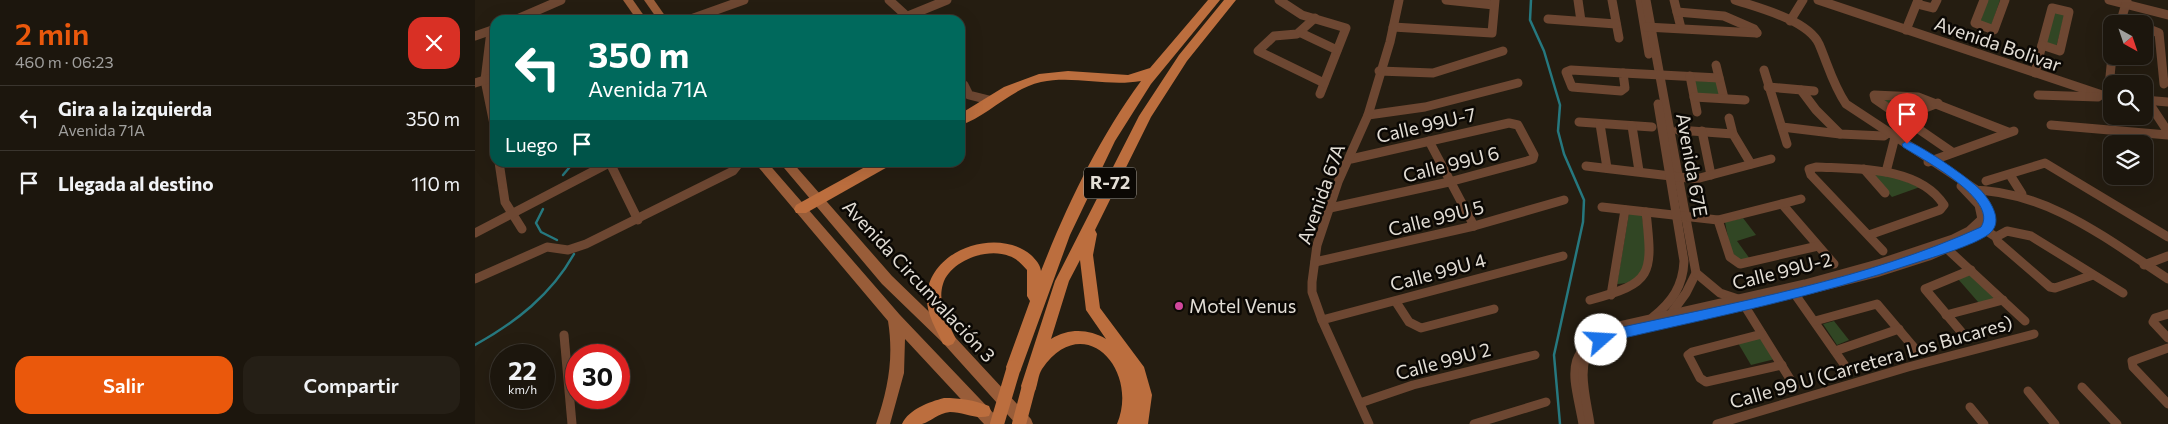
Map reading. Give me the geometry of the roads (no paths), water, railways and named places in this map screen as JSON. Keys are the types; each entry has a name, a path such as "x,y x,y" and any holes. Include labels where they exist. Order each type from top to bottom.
{"main road":[{"path":"628,0 638,15"},
{"path":"649,0 660,15"},
{"name":"R-72","path":"996,424 1033,309 1091,176 1128,110 1157,69 1214,0"},
{"name":"R-72","path":"1019,424 1033,370 1061,281 1145,116 1183,58 1230,0"},
{"path":"965,117 1039,78 1060,75 1129,79 1146,76 1157,69"},
{"name":"Avenida Circunvalación 3","path":"764,167 895,319 996,424"},
{"name":"Avenida Circunvalación 3","path":"789,167 887,280 949,340 1026,424"},
{"path":"801,209 877,167"},
{"path":"1095,213 1086,255 1093,310 1136,367 1144,395 1140,424"},
{"path":"949,340 938,318 933,295 938,277 949,264 965,255 986,249 1005,248 1022,255 1034,268 1033,309"},
{"path":"883,424 898,380 900,347 895,319"},
{"path":"1033,370 1045,354 1062,340 1079,337 1099,342 1120,361 1133,388 1129,418 1125,424"},
{"path":"910,424 927,410 945,404 983,411"}],"street":[{"path":"526,15 561,0"},
{"path":"702,15 745,0"},
{"path":"889,0 906,15"},
{"path":"915,15 947,0"},
{"path":"1279,0 1302,15 1346,28 1319,94"},
{"name":"Avenida 67A","path":"1369,424 1322,320 1312,292 1317,245 1339,182 1351,159 1368,115 1399,0"},
{"path":"1393,27 1492,33 1495,2 1446,0"},
{"path":"1578,0 1581,21"},
{"path":"1612,0 1619,38"},
{"name":"Avenida 67E","path":"1639,0 1647,27 1656,75 1681,217 1684,250 1685,272 1679,289 1654,322"},
{"name":"Avenida 67E","path":"1646,0 1647,27"},
{"path":"1674,0 1681,28"},
{"path":"1735,0 1790,21 1803,28 1813,42 1827,84 1840,105 1971,190 1979,205 1984,224 1999,242 2050,287 2055,288 2093,275"},
{"path":"1790,21 1803,0"},
{"name":"Avenida Bolivar","path":"1818,0 2103,95"},
{"path":"1906,30 1917,2 1933,8 1937,0"},
{"path":"1984,0 1975,23 1993,30 2005,0"},
{"path":"2109,0 2127,3 2168,15"},
{"path":"2123,15 2127,3"},
{"path":"2035,73 2042,45 2052,8 2069,12 2060,51 2042,45"},
{"path":"1647,27 1757,33 1754,29 1724,16 1677,12"},
{"path":"1301,33 1315,18"},
{"path":"1548,19 1616,24"},
{"path":"475,36 490,31"},
{"path":"2153,31 2159,33 2164,84"},
{"path":"1324,83 1258,51 1258,49 1274,36 1301,33 1337,50"},
{"path":"490,49 485,80 490,105"},
{"path":"1379,71 1433,73 1503,51"},
{"path":"1716,65 1724,98"},
{"path":"1623,72 1625,88 1621,91 1572,87 1567,72 1571,70 1623,72 1719,78"},
{"path":"1764,70 1768,88 1787,144"},
{"path":"1689,76 1697,112"},
{"path":"475,83 490,78"},
{"path":"1368,115 1425,107 1518,83"},
{"path":"965,87 969,95 993,101"},
{"path":"1768,88 1814,91"},
{"path":"1801,90 1816,110 1840,134"},
{"path":"1929,161 2011,132 1912,96 1874,95 1875,98 1952,152"},
{"path":"2038,95 2103,97"},
{"path":"1694,97 1745,100"},
{"path":"2153,101 2168,102"},
{"path":"1901,117 1938,104"},
{"path":"2153,112 2168,134"},
{"path":"1729,118 1733,134 1751,164"},
{"path":"1579,122 1652,127"},
{"name":"Calle 99U-7","path":"1351,159 1509,123"},
{"name":"Calle 99U 6","path":"1330,208 1449,182 1533,159 1531,147 1518,125 1509,123"},
{"path":"1600,124 1607,168"},
{"path":"2051,125 2168,134"},
{"path":"1632,126 1639,171"},
{"path":"1782,127 1840,134 1890,137"},
{"path":"1678,130 1733,134"},
{"path":"1701,131 1711,175"},
{"path":"1887,172 1890,137"},
{"path":"1429,141 1449,182 1474,226"},
{"path":"1586,166 1696,179 1771,159"},
{"path":"1986,181 2010,175 2041,163 2049,165 2168,237"},
{"path":"499,167 502,194 522,229"},
{"path":"475,233 603,167"},
{"path":"613,167 638,220"},
{"path":"475,279 547,247 568,250 638,220 733,171 736,167"},
{"path":"1869,235 1940,210 1944,205 1942,198 1923,185 1887,172 1816,167 1809,170 1811,175 1883,251"},
{"path":"1864,169 1885,193"},
{"path":"2010,175 2022,194"},
{"path":"1971,190 1992,188 2022,194 2060,211 2168,279"},
{"path":"1602,207 1718,220 1801,199"},
{"name":"Calle 99U 5","path":"1315,262 1474,226 1564,200"},
{"path":"1782,204 1834,264"},
{"path":"1611,295 1625,210"},
{"path":"1590,300 1627,289 1640,281 1648,272 1651,259 1646,212"},
{"name":"Avenida 67E","path":"1681,217 1696,273"},
{"path":"1718,220 1730,257 1740,264 1818,246"},
{"name":"Calle 99U-2","path":"1588,344 1654,322 1897,266 1944,246 1984,224"},
{"path":"1996,237 2007,231 2031,236 2123,294"},
{"path":"1944,246 2025,321"},
{"name":"Calle 99U 4","path":"1322,320 1396,302 1563,256"},
{"path":"2144,265 2168,256"},
{"path":"1963,334 1926,292 1926,287 1971,270"},
{"path":"1671,314 1687,293 1696,273 1720,293 1743,303 1795,387"},
{"path":"1792,291 1848,370"},
{"path":"1946,315 2003,300"},
{"path":"1396,302 1410,323 1415,327 1421,328 1494,309"},
{"name":"Calle 99U-2","path":"1654,322 1671,314 1743,303"},
{"path":"1815,321 1877,304 1917,350"},
{"path":"2168,314 2155,318 2153,322 2168,338"},
{"path":"1835,351 1899,329"},
{"path":"1762,334 1691,352 1688,355 1700,378 1706,382 1782,365"},
{"name":"Calle 99 U (Carretera Los Bucares)","path":"1717,424 1907,367 2034,334"},
{"path":"564,335 572,424"},
{"path":"1583,424 1575,366 1577,354 1588,344"},
{"path":"1588,344 1583,368 1591,424"},
{"path":"2168,348 2132,361 2133,367 2168,404"},
{"name":"Calle 99U 2","path":"1360,403 1413,386 1535,355"},
{"path":"2082,387 2117,424"},
{"path":"2028,391 2055,424"},
{"path":"1473,424 1546,402"},
{"path":"1969,407 1984,424"}],"waterway":[{"path":"1531,0 1530,20 1544,51 1560,105 1558,131 1564,154 1584,200 1583,222 1554,355 1560,424"},
{"path":"563,175 570,167"},
{"path":"543,209 536,223 541,232 557,240"},
{"path":"475,345 505,327 543,295 565,269 574,254"}],"place":[{"name":"Motel Venus","path":"1179,306"}]}
